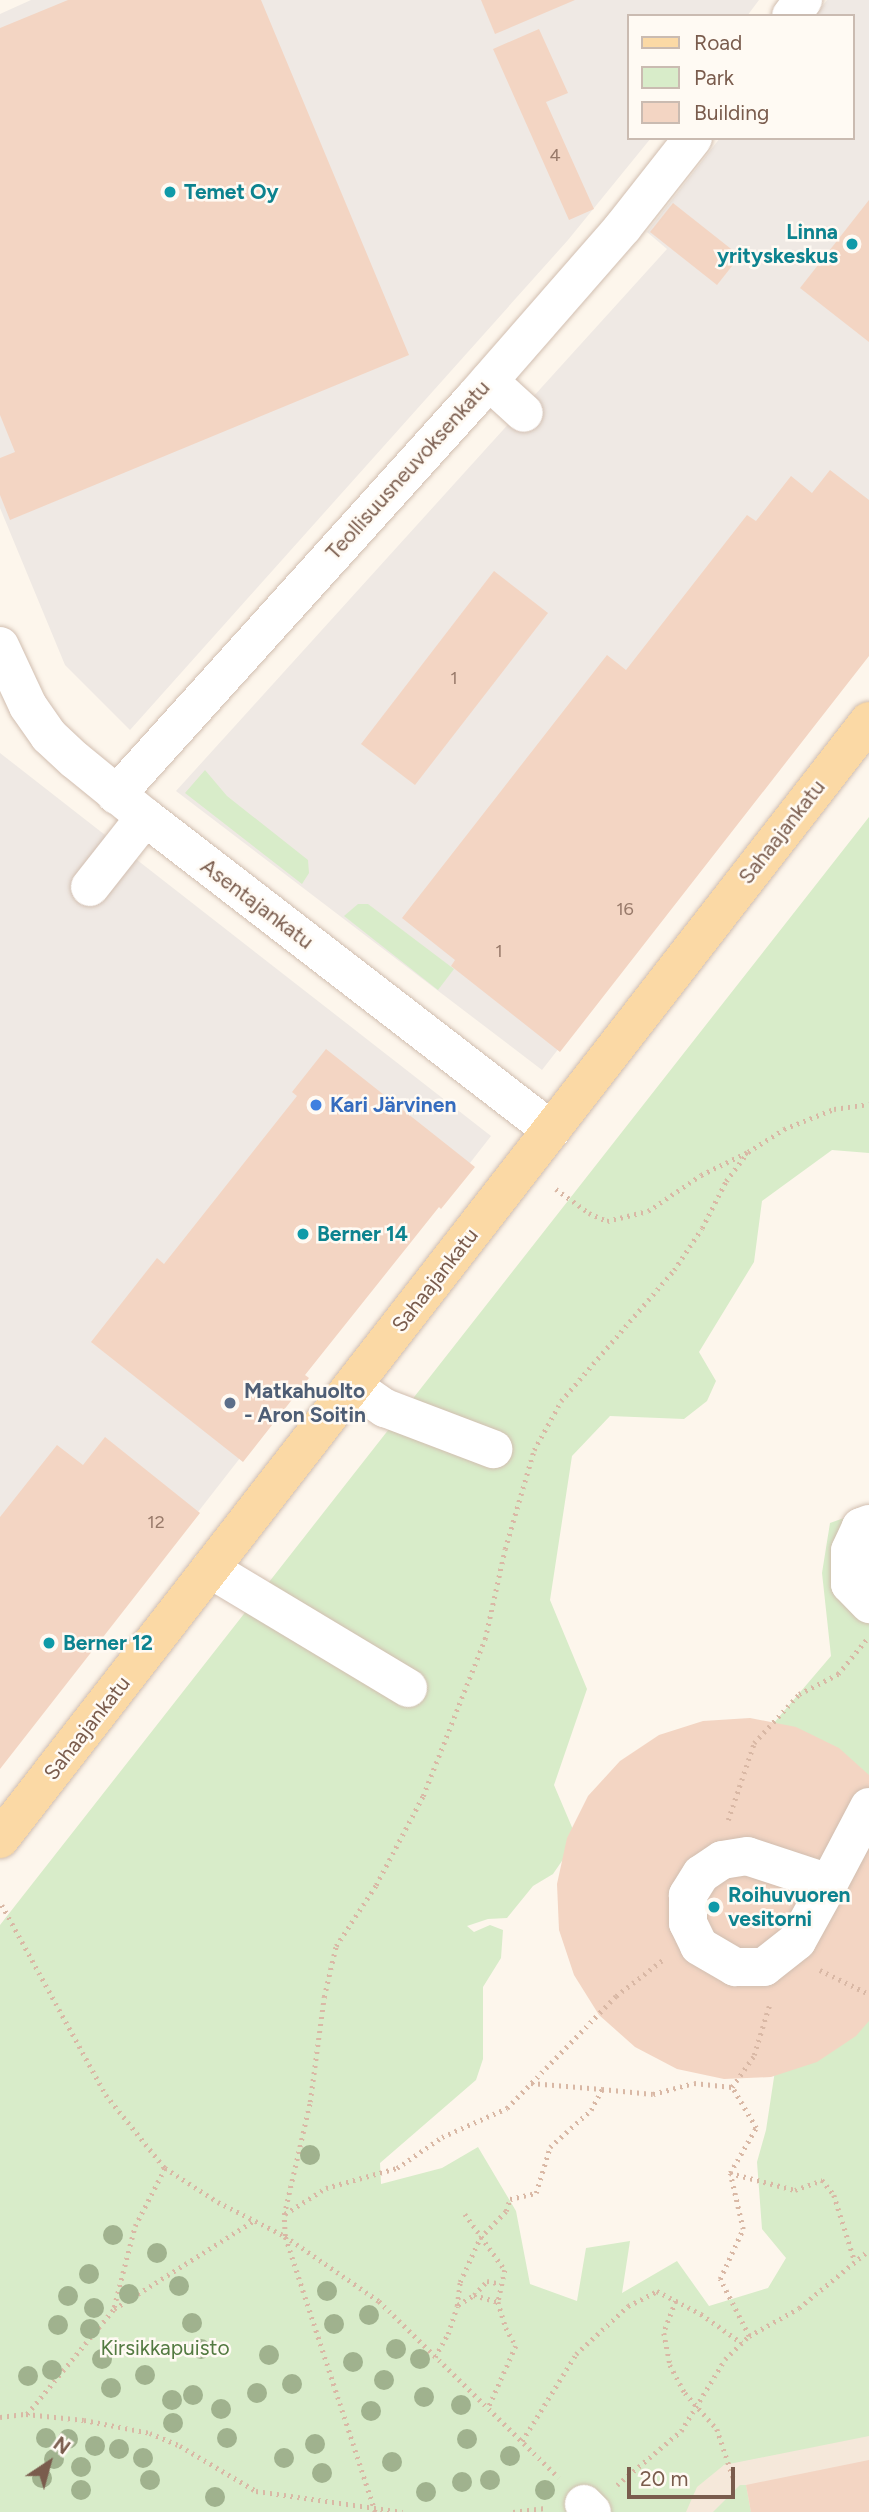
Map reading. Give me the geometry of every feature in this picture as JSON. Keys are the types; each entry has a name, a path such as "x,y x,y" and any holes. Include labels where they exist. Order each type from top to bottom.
{"main road":[{"name":"Sahaajankatu","path":"0,1839 869,721"}],"street":[{"path":"792,14 803,0"},
{"name":"Teollisuusneuvoksenkatu","path":"90,887 130,806 489,381 623,227 691,140"},
{"path":"489,381 524,413"},
{"name":"Asentajankatu","path":"0,648 28,706 49,736 130,806 551,1130"},
{"path":"352,1386 385,1408 493,1449"},
{"path":"869,1524 861,1527 850,1551 850,1584 869,1604"},
{"path":"210,1569 408,1688"},
{"path":"829,1883 747,1856 722,1860 701,1874 688,1895 688,1923 699,1946 735,1967 764,1967 797,1941 829,1883 869,1807"}],"path":[{"path":"556,1189 589,1213 607,1221 648,1211 701,1175 748,1152 784,1129 834,1109 869,1104"},
{"path":"375,2510 285,2236 284,2215 310,2102 324,1997 336,1946 376,1885 423,1796 485,1639 505,1549 534,1450 561,1401 674,1270 702,1228 726,1181 748,1152"},
{"path":"701,1874 736,1803 754,1743 799,1694 838,1674 869,1637"},
{"path":"2,1905 106,2095 165,2168 174,2176 253,2221 285,2236 379,2301 588,2508 624,2482 681,2431 725,2359 749,2336 799,2308 869,2250"},
{"path":"284,2215 326,2188 397,2168 442,2137 507,2108 616,1996 661,1965 688,1923"},
{"path":"788,1948 836,1981 869,1994"},
{"path":"732,2087 754,2055 771,2001"},
{"path":"531,2083 653,2094 694,2083 732,2087"},
{"path":"732,2087 756,2128 730,2174 743,2229 720,2279 749,2336"},
{"path":"435,2357 448,2334 457,2306 460,2281 480,2238 506,2211 510,2199 536,2193 550,2147 590,2110 602,2088"},
{"path":"114,2309 135,2226 165,2168"},
{"path":"730,2174 795,2190 822,2180 834,2195 855,2262"},
{"path":"465,2214 505,2270 498,2302 506,2328 516,2346 488,2409"},
{"path":"26,2414 114,2309 253,2221"},
{"path":"457,2306 474,2295 487,2281 501,2284"},
{"path":"522,2441 576,2354 598,2330 628,2306 657,2291 701,2314 742,2343"},
{"path":"474,2295 498,2302"},
{"path":"676,2301 664,2333 670,2365 685,2393 717,2429 733,2477"},
{"path":"0,2417 26,2414 84,2420 150,2433 180,2446 256,2491 403,2512"}],"shaded area":[{"path":"31,0 759,0 748,14 628,14 628,140 649,140 568,240 130,730 65,665 0,508 0,14"},
{"path":"827,0 869,0 869,649 542,1070 176,791 667,249 647,232 718,140 855,140 855,14 816,14"},
{"path":"0,753 491,1136 0,1766"},
{"path":"869,2394 869,2512 628,2512"}],"green space":[{"path":"205,770 227,796 308,860 309,873 302,884 185,793"},
{"name":"Kirsikkapuisto","path":"869,817 869,1153 832,1150 762,1201 754,1262 699,1352 716,1381 707,1401 684,1419 610,1416 572,1456 550,1600 587,1689 554,1785 577,1839 553,1874 533,1886 507,1918 488,1919 467,1926 474,1932 490,1925 503,1930 501,1958 483,1987 483,2059 476,2080 380,2163 381,2184 442,2168 478,2147 516,2211 530,2284 577,2301 586,2248 630,2241 622,2293 677,2261 709,2306 768,2288 786,2258 762,2229 757,2162 766,2130 783,2018 773,1724 831,1656 822,1573 830,1523 869,1509 869,2436 724,2465 697,2487 686,2512 0,2512 0,1925"},
{"path":"358,904 368,904 454,969 438,990 344,916"},
{"path":"740,2485 746,2485 751,2512 713,2512"}],"building":[{"name":"Temet Oy","path":"68,0 261,0 409,355 10,520 0,495 0,458 15,452 0,415 0,28"},
{"path":"481,0 575,0 495,34"},
{"path":"539,29 568,93 546,102 594,209 569,220 493,49"},
{"name":"Linna yrityskeskus","path":"869,200 869,342 800,288"},
{"path":"673,203 740,256 717,285 650,232"},
{"path":"830,470 869,500 869,656 560,1052 451,966 455,960 402,918 607,655 626,670 747,515 756,521 791,476 812,493"},
{"path":"494,571 548,613 415,785 361,744"},
{"name":"Berner 14","path":"326,1049 475,1167 441,1209 439,1207 305,1375 309,1378 243,1462 91,1342 157,1258 164,1264 297,1096 292,1092"},
{"name":"Berner 12","path":"105,1437 200,1513 0,1769 0,1517 57,1445 83,1465"},
{"name":"Roihuvuoren vesitorni","path":"750,1718 796,1727 839,1748 869,1775 869,2021 856,2036 817,2062 771,2077 724,2079 677,2069 635,2047 599,2015 574,1975 559,1930 557,1884 567,1838 588,1796 620,1761 659,1735 703,1721"},
{"path":"869,2460 869,2512 751,2512 746,2485"}],"place":[{"name":"Temet Oy","path":"170,192"},
{"name":"Linna yrityskeskus","path":"852,244"},
{"name":"Kari Järvinen","path":"316,1105"},
{"name":"Berner 14","path":"303,1234"},
{"name":"Matkahuolto - Aron Soitin","path":"230,1403"},
{"name":"Berner 12","path":"49,1643"},
{"name":"Roihuvuoren vesitorni","path":"714,1907"}]}
